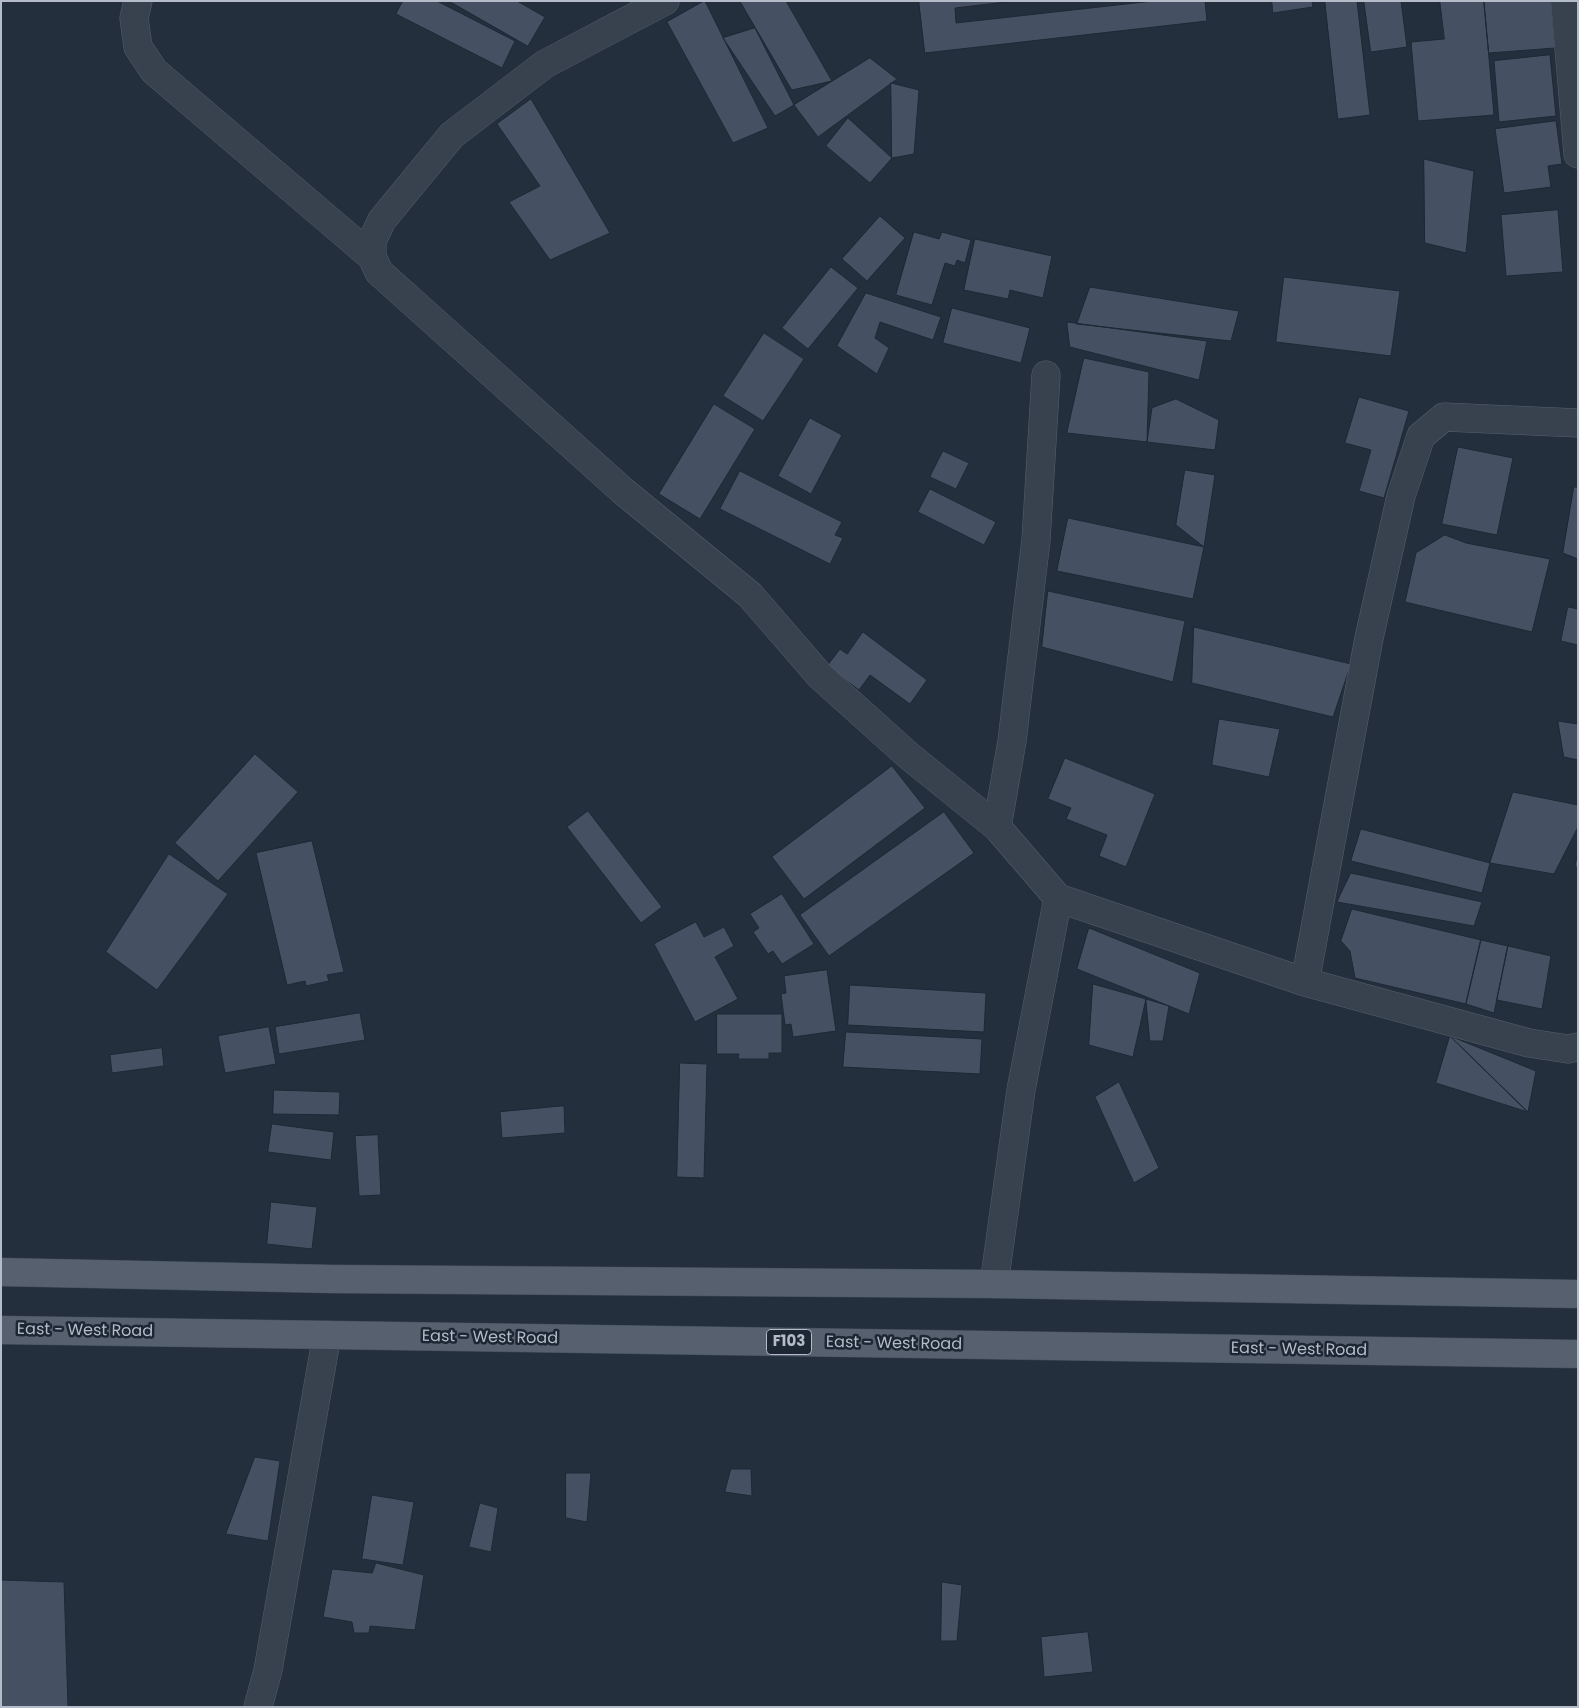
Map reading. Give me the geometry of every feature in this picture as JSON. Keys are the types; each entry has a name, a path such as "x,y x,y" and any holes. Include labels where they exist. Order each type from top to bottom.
{"main road":[{"path":"1,1272 352,1279 994,1284 1578,1294"},
{"name":"East - West Road","path":"1,1330 1578,1354"}],"street":[{"path":"138,1 134,18 138,47 154,71 372,257 379,272 392,285 623,491 750,595 820,676 909,756 997,826 1058,898 1305,982 1529,1043 1568,1049 1578,1048"},
{"path":"372,257 372,241 382,220 452,135 545,64 664,1"},
{"path":"1564,1 1578,154"},
{"path":"997,826 1012,741 1036,540 1046,375"},
{"path":"1305,982 1369,638 1401,496 1421,436 1444,417 1578,423"},
{"path":"994,1284 1021,1090 1058,898"},
{"path":"258,1707 268,1670 327,1335"}],"building":[{"path":"403,1 437,1 515,41 502,68 396,14"},
{"path":"449,1 517,1 545,17 528,46"},
{"path":"704,1 768,128 733,143 667,22"},
{"path":"740,1 786,1 832,81 792,90"},
{"path":"919,1 1015,1 955,8 956,23 1153,1 1205,1 1207,21 925,53"},
{"path":"1272,1 1312,1 1313,7 1273,13"},
{"path":"1325,1 1357,1 1370,115 1338,119"},
{"path":"1364,1 1401,1 1407,47 1371,52"},
{"path":"1440,1 1484,1 1494,115 1418,121 1411,42 1444,39"},
{"path":"1484,1 1551,1 1555,48 1489,53"},
{"path":"755,28 794,105 775,116 723,38"},
{"path":"1550,55 1556,116 1499,122 1494,61"},
{"path":"870,58 897,79 818,137 794,105"},
{"path":"891,83 919,90 914,154 892,158"},
{"path":"531,99 610,233 550,260 509,202 540,186 497,124"},
{"path":"848,118 892,158 870,183 826,146"},
{"path":"1556,121 1562,164 1548,166 1551,187 1504,193 1495,129"},
{"path":"1424,159 1474,171 1466,253 1425,243"},
{"path":"1558,210 1563,272 1506,276 1501,215"},
{"path":"880,216 905,238 867,281 842,259"},
{"path":"914,232 939,239 942,232 971,240 965,263 957,260 955,266 945,263 932,305 896,295"},
{"path":"975,239 1052,256 1043,298 1010,290 1008,299 964,290"},
{"path":"831,267 858,288 808,349 782,328"},
{"path":"1284,277 1400,291 1391,356 1276,342"},
{"path":"1090,287 1239,311 1231,341 1077,324"},
{"path":"866,293 941,317 933,340 880,322 875,338 889,348 877,374 837,346"},
{"path":"952,308 1030,328 1021,363 943,343"},
{"path":"1067,322 1207,341 1199,380 1070,347"},
{"path":"764,333 804,359 763,421 723,396"},
{"path":"1084,358 1149,372 1147,442 1067,433"},
{"path":"1359,397 1409,411 1384,498 1359,491 1371,450 1345,443"},
{"path":"1176,399 1219,420 1215,450 1147,442 1152,408"},
{"path":"714,404 755,429 700,519 659,494"},
{"path":"810,418 842,435 811,494 778,476"},
{"path":"1458,447 1513,458 1497,535 1442,524"},
{"path":"943,451 969,463 956,489 930,477"},
{"path":"1185,470 1215,475 1204,547 1176,525"},
{"path":"740,471 842,522 835,535 843,538 830,564 720,509"},
{"path":"1574,487 1578,487 1578,559 1563,553"},
{"path":"930,489 996,522 984,545 918,512"},
{"path":"1068,518 1204,547 1193,599 1057,571"},
{"path":"1445,535 1466,543 1550,559 1532,632 1405,602 1416,553"},
{"path":"1048,591 1185,621 1173,682 1042,647"},
{"path":"1568,607 1578,609 1578,645 1561,641"},
{"path":"1194,627 1351,664 1333,717 1192,683"},
{"path":"863,632 927,680 910,704 870,675 859,690 827,666 840,649 847,654"},
{"path":"1219,719 1280,729 1269,777 1212,765"},
{"path":"1558,721 1578,724 1578,760 1564,757"},
{"path":"255,754 298,792 218,881 175,843"},
{"path":"1065,758 1155,794 1126,867 1099,856 1107,835 1066,819 1071,808 1048,799"},
{"path":"892,766 925,808 804,899 772,857"},
{"path":"1513,792 1578,805 1578,827 1554,874 1490,863"},
{"path":"588,811 662,907 641,923 567,827"},
{"path":"944,812 974,853 829,956 800,915"},
{"path":"1361,829 1490,863 1482,893 1351,861"},
{"path":"312,841 344,972 327,975 329,981 306,986 305,981 287,985 256,853"},
{"path":"1578,852 1578,867 1575,867"},
{"path":"169,854 228,894 157,990 106,952"},
{"path":"1351,873 1482,902 1474,926 1337,902"},
{"path":"782,894 814,944 782,964 773,951 768,954 753,932 759,928 750,914"},
{"path":"1352,909 1481,940 1466,1004 1355,978 1350,951 1341,941"},
{"path":"696,922 704,937 724,927 734,946 715,957 738,999 695,1022 654,944"},
{"path":"1089,928 1200,973 1189,1014 1077,969"},
{"path":"1481,940 1508,946 1494,1013 1466,1004"},
{"path":"1508,946 1551,956 1542,1009 1497,1000"},
{"path":"827,970 836,1031 793,1037 791,1024 785,1025 781,994 786,993 784,976"},
{"path":"1093,984 1146,999 1133,1057 1089,1045"},
{"path":"850,985 986,993 984,1032 848,1025"},
{"path":"1146,999 1169,1006 1163,1041 1150,1041"},
{"path":"360,1013 365,1040 279,1054 275,1027"},
{"path":"717,1014 782,1014 782,1053 769,1053 769,1059 738,1059 739,1054 717,1054"},
{"path":"269,1027 276,1064 225,1073 218,1036"},
{"path":"846,1032 982,1039 980,1074 843,1067"},
{"path":"1450,1036 1536,1071 1528,1112"},
{"path":"1450,1036 1528,1112 1436,1083"},
{"path":"162,1048 164,1066 112,1073 110,1055"},
{"path":"680,1063 707,1064 704,1178 677,1177"},
{"path":"1119,1082 1159,1168 1134,1183 1095,1097"},
{"path":"274,1090 340,1092 339,1115 273,1114"},
{"path":"564,1106 565,1133 502,1138 500,1112"},
{"path":"272,1124 334,1132 331,1160 268,1152"},
{"path":"378,1135 381,1195 359,1196 355,1136"},
{"path":"271,1202 317,1207 312,1249 267,1244"},
{"path":"255,1457 280,1461 268,1541 226,1534"},
{"path":"731,1469 751,1469 752,1496 725,1492"},
{"path":"566,1473 591,1473 587,1522 566,1518"},
{"path":"372,1495 414,1502 403,1565 362,1559"},
{"path":"480,1503 498,1508 491,1552 469,1547"},
{"path":"376,1563 424,1575 415,1630 370,1626 369,1633 354,1633 352,1622 323,1617 332,1569 372,1573"},
{"path":"1,1580 64,1582 68,1707 1,1707"},
{"path":"942,1582 962,1585 957,1641 941,1641"},
{"path":"1088,1632 1093,1672 1044,1677 1041,1637"}]}
